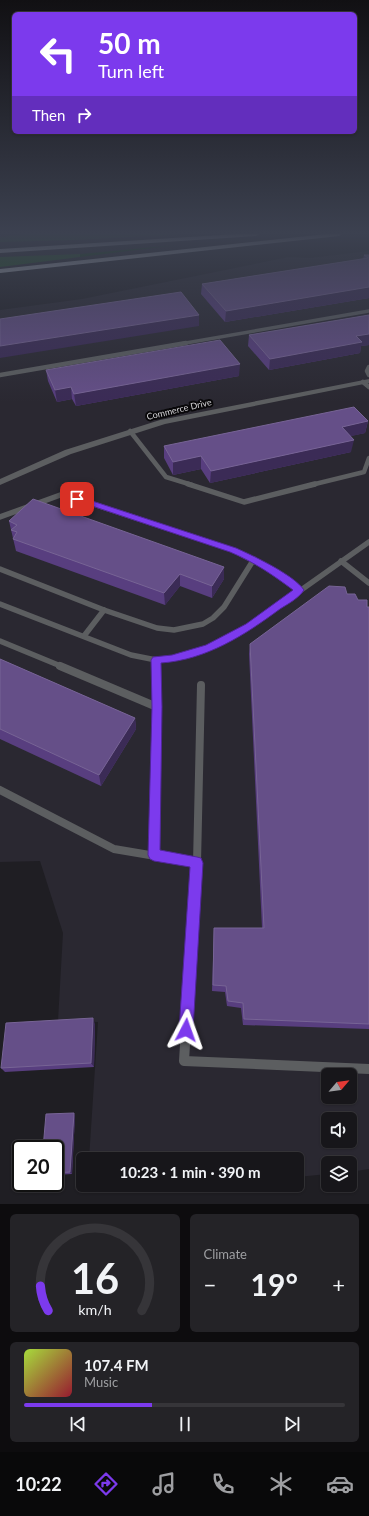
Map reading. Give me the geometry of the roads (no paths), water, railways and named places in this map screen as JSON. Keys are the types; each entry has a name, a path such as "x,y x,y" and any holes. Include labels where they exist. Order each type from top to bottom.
{"street":[{"name":"Commerce Drive","path":"0,482 68,452 130,431 194,415 367,383"}],"lane":[{"path":"0,375 369,310"},
{"path":"369,367 367,371 369,375"},
{"path":"130,431 166,477 244,502 364,472 369,458"},
{"path":"0,517 63,494 233,550 254,559 300,590"},
{"path":"0,604 131,655 156,660 172,659 209,648 249,627 369,542"},
{"path":"0,569 104,610 157,628 174,630 203,624 213,618 224,607 254,559"},
{"path":"341,561 369,583"},
{"path":"84,636 104,610"},
{"path":"0,641 157,707"},
{"path":"154,855 157,707 156,660"},
{"path":"201,685 197,863 184,1061 369,1069"},
{"path":"0,790 114,849 197,863"}]}
